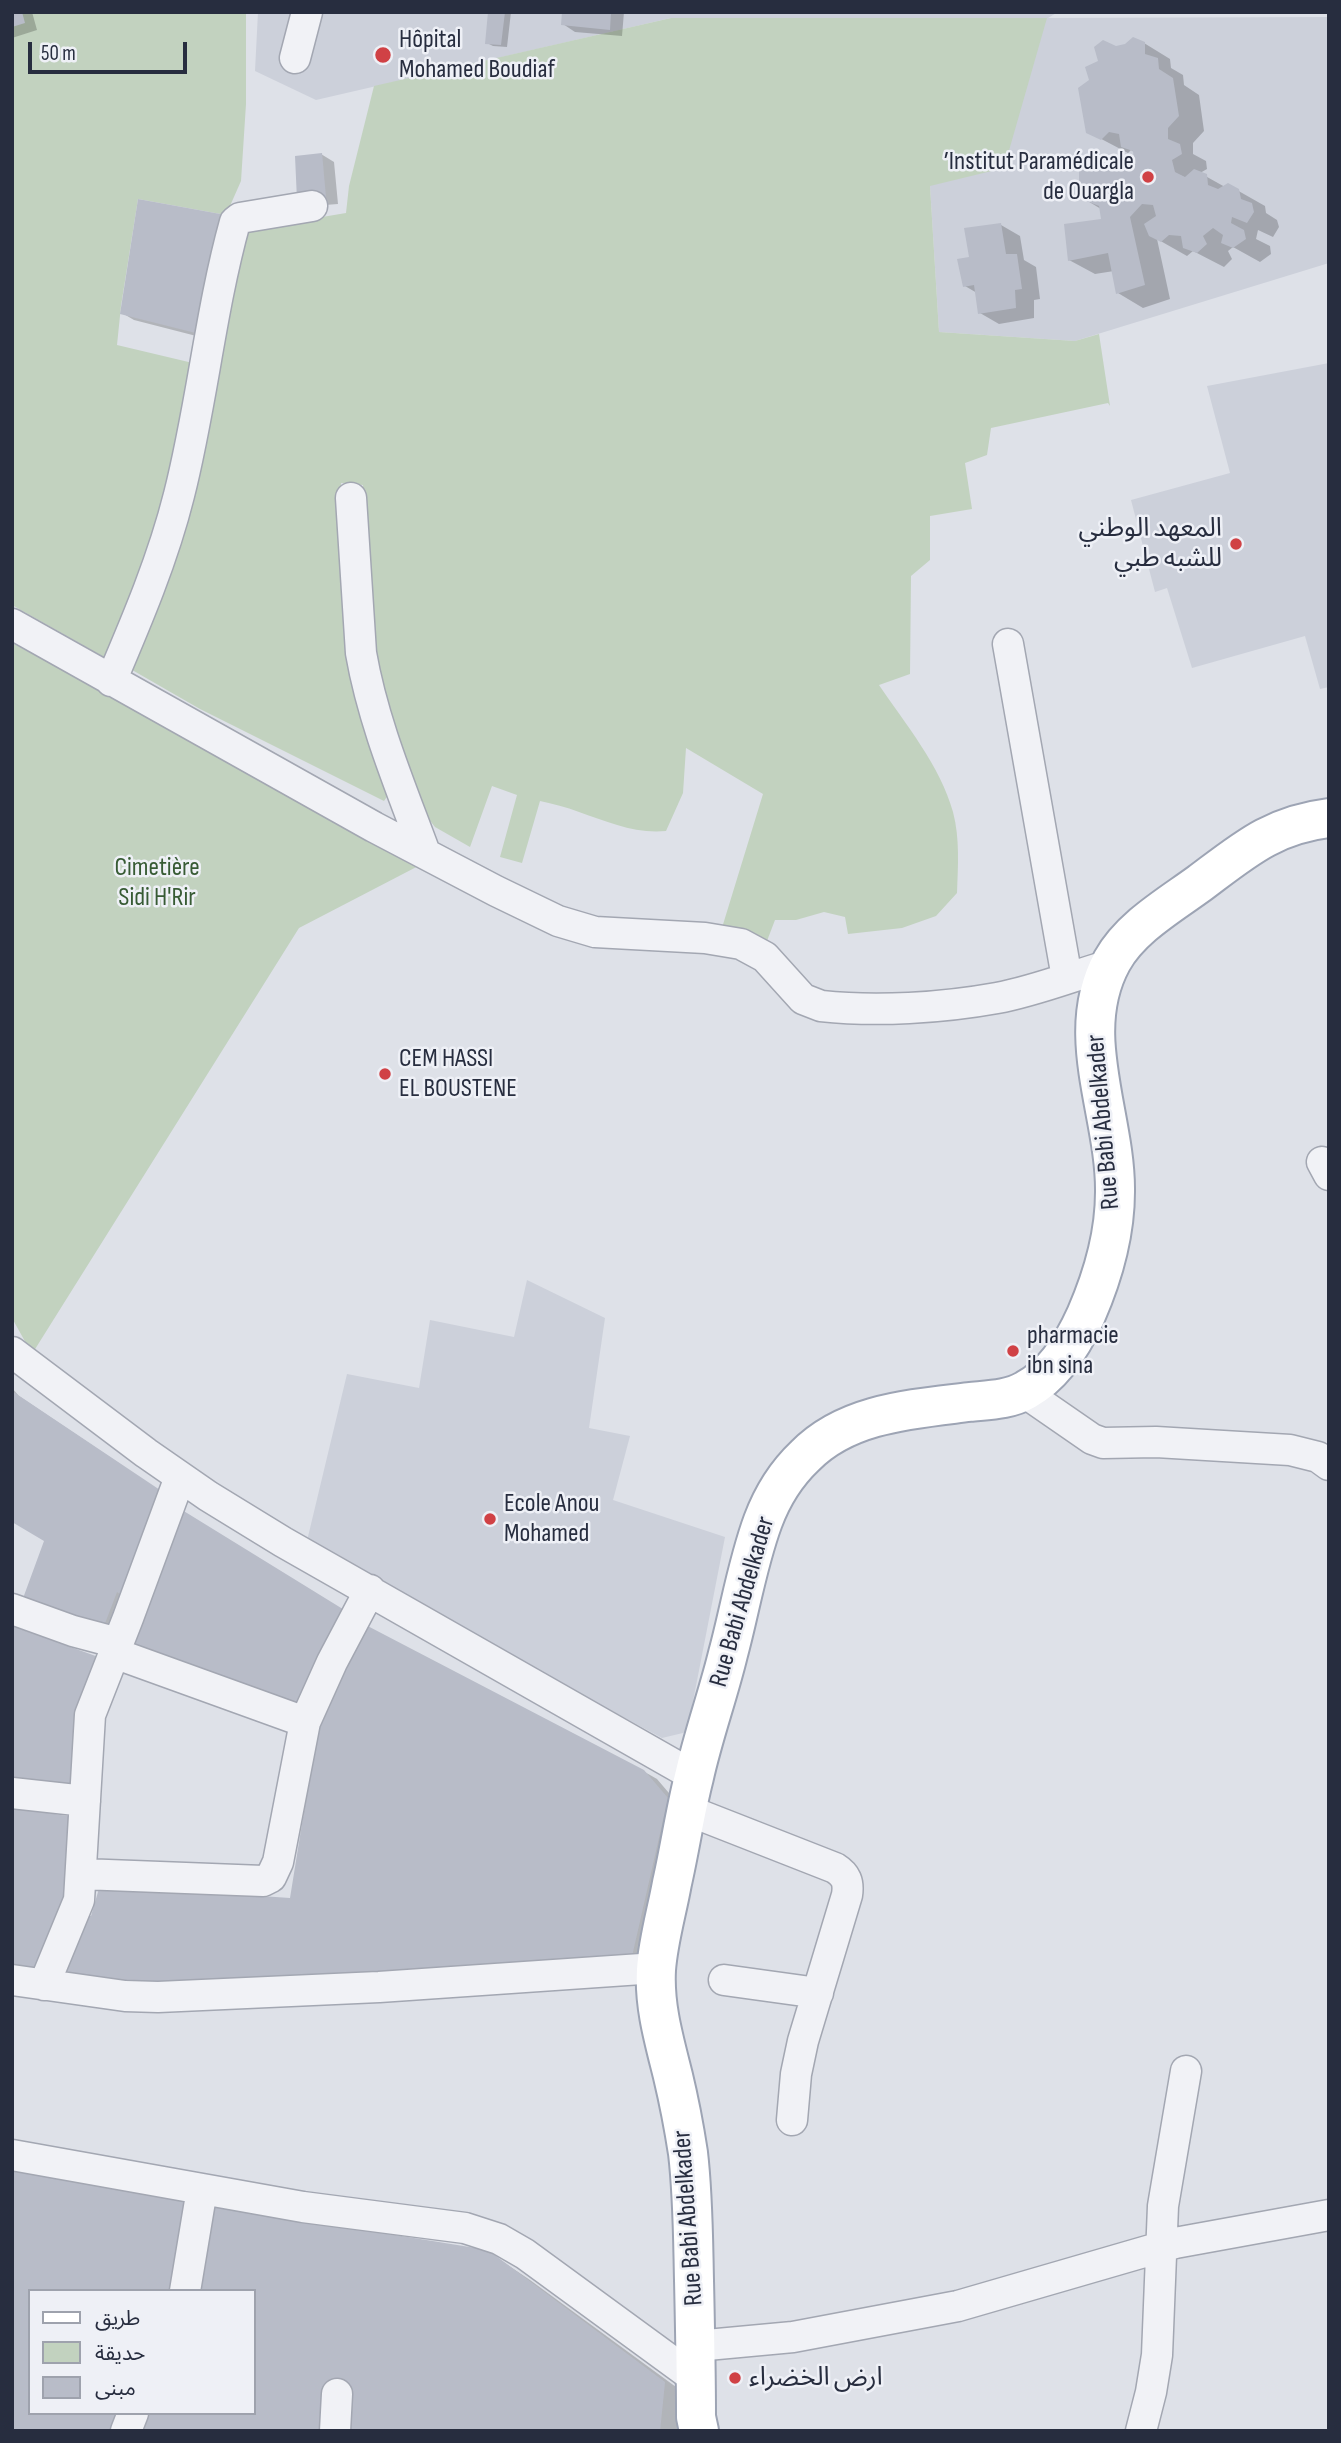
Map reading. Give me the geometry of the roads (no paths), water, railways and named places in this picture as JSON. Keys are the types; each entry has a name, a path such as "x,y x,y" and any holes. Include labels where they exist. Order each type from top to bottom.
{"main road":[{"name":"Rue Babi Abdelkader","path":"696,2426 691,2177 659,2014 656,1968 690,1793 762,1523 781,1484 799,1461 816,1444 844,1428 876,1417 921,1408 1006,1397 1024,1392 1055,1366 1073,1341 1097,1289 1112,1233 1114,1176 1111,1138 1098,1075 1095,1041 1100,989 1110,965 1124,944 1143,925 1255,842 1302,821 1329,818"}],"street":[{"path":"295,58 307,12"},
{"path":"111,681 156,569 179,495 223,267 235,222 240,218 312,206"},
{"path":"351,498 361,653 367,685 425,853"},
{"path":"12,624 496,891 579,929 615,934 705,938 741,944 765,957 803,999 821,1006 943,1005 998,998 1110,965"},
{"path":"1007,644 1067,978"},
{"path":"12,1352 180,1476 283,1542 370,1590 690,1793 843,1873 848,1880 847,1895 803,2042 796,2074 792,2120"},
{"path":"1024,1392 1092,1439 1104,1443 1156,1441 1290,1450 1318,1457 1329,1465"},
{"path":"44,1985 79,1900 88,1724 180,1476"},
{"path":"82,1874 263,1881 271,1877 278,1862 305,1722 332,1662 370,1590"},
{"path":"12,1609 305,1722"},
{"path":"12,1793 85,1801"},
{"path":"12,1980 125,1996 158,1997 379,1987 656,1968"},
{"path":"724,1980 818,1993"},
{"path":"1141,2431 1157,2355 1163,2206 1186,2071"},
{"path":"12,2155 303,2207 465,2228 499,2239 696,2362 793,2337 958,2306 1175,2243 1329,2215"},
{"path":"185,2289 202,2189"},
{"path":"335,2431 337,2394"}],"place":[{"name":"Hôpital Mohamed Boudiaf","path":"383,55"},
{"name":"’Institut Paramédicale de Ouargla","path":"1148,177"},
{"name":"المعهد الوطني للشبه طبي","path":"1236,544"},
{"name":"CEM HASSI EL BOUSTENE","path":"385,1074"},
{"name":"pharmacie ibn sina","path":"1013,1351"},
{"name":"Ecole Anou Mohamed","path":"490,1519"},
{"name":"ارض الخضراء","path":"735,2378"}],"park label":[{"name":"Cimetière Sidi H'Rir","path":"157,883"}]}
